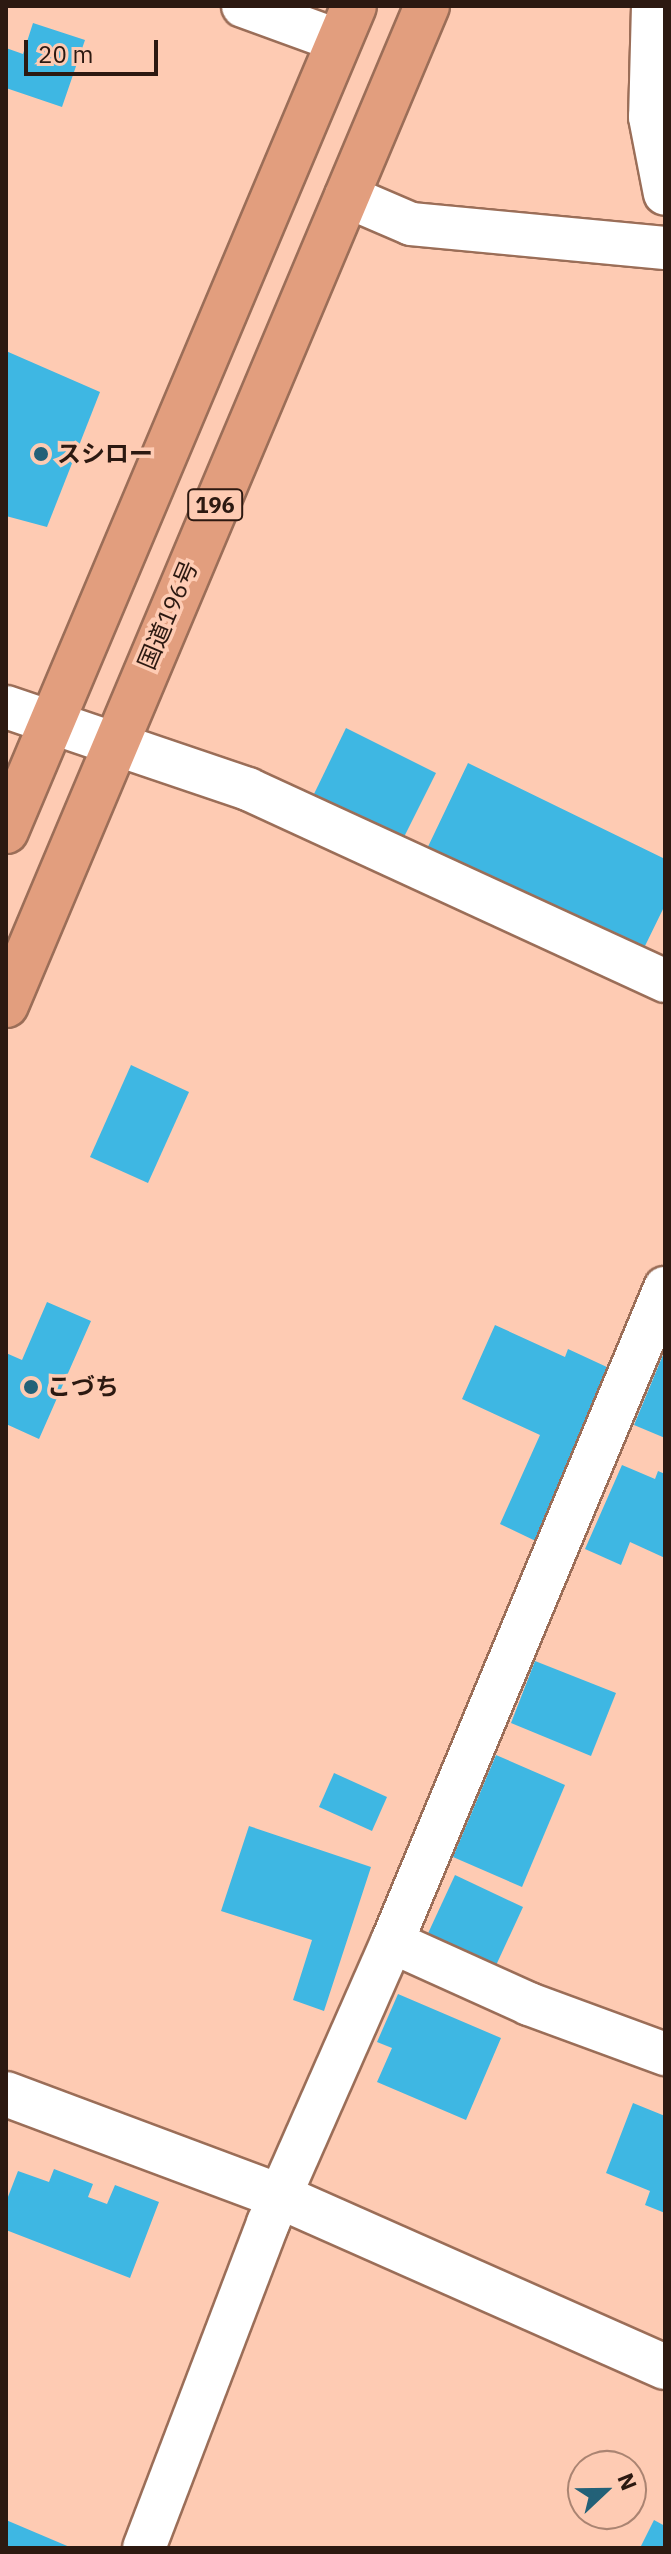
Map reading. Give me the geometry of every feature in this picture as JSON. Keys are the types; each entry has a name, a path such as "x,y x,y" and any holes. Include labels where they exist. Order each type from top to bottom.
{"highway":[{"name":"国道196号","path":"6,1005 113,742 427,6"},
{"name":"196","path":"6,831 346,23"}],"street":[{"path":"243,6 346,23"},
{"path":"653,6 650,117 665,194"},
{"path":"346,196 411,224 665,248"},
{"path":"6,707 248,789 665,981"},
{"path":"144,2548 279,2196 392,1942 665,1288"},
{"path":"392,1942 529,2004 665,2054"},
{"path":"6,2094 279,2196 665,2367"}],"building":[{"path":"33,23 85,40 62,107 6,88 6,48 23,54"},
{"name":"スシロー","path":"6,351 100,392 47,527 6,516"},
{"path":"346,728 436,773 403,839 314,794"},
{"path":"468,763 665,859 665,905 644,948 585,919 579,932 424,855"},
{"path":"131,1065 189,1092 148,1183 90,1157"},
{"path":"47,1302 91,1321 39,1439 6,1424 6,1353 22,1360"},
{"path":"495,1325 565,1357 568,1349 622,1374 544,1545 500,1524 540,1435 462,1399"},
{"path":"665,1350 665,1438 634,1425"},
{"path":"622,1465 655,1479 658,1471 665,1474 665,1558 630,1542 621,1565 585,1549"},
{"path":"535,1661 616,1693 591,1756 511,1723"},
{"path":"496,1755 565,1785 522,1887 453,1857"},
{"path":"334,1773 387,1797 372,1831 319,1807"},
{"path":"249,1826 371,1867 324,2011 293,2000 312,1940 221,1911"},
{"path":"455,1875 523,1907 492,1974 424,1942"},
{"path":"398,1994 501,2038 466,2120 377,2082 392,2048 377,2042"},
{"path":"633,2103 665,2116 665,2213 645,2205 650,2191 606,2173"},
{"path":"54,2169 93,2184 88,2197 107,2204 115,2185 159,2202 130,2278 6,2230 6,2202 18,2171 49,2182"},
{"path":"6,2520 72,2548 6,2548"},
{"path":"654,2520 665,2526 665,2548 640,2548"}],"place":[{"name":"スシロー","path":"41,454"},
{"name":"こづち","path":"31,1387"}]}
